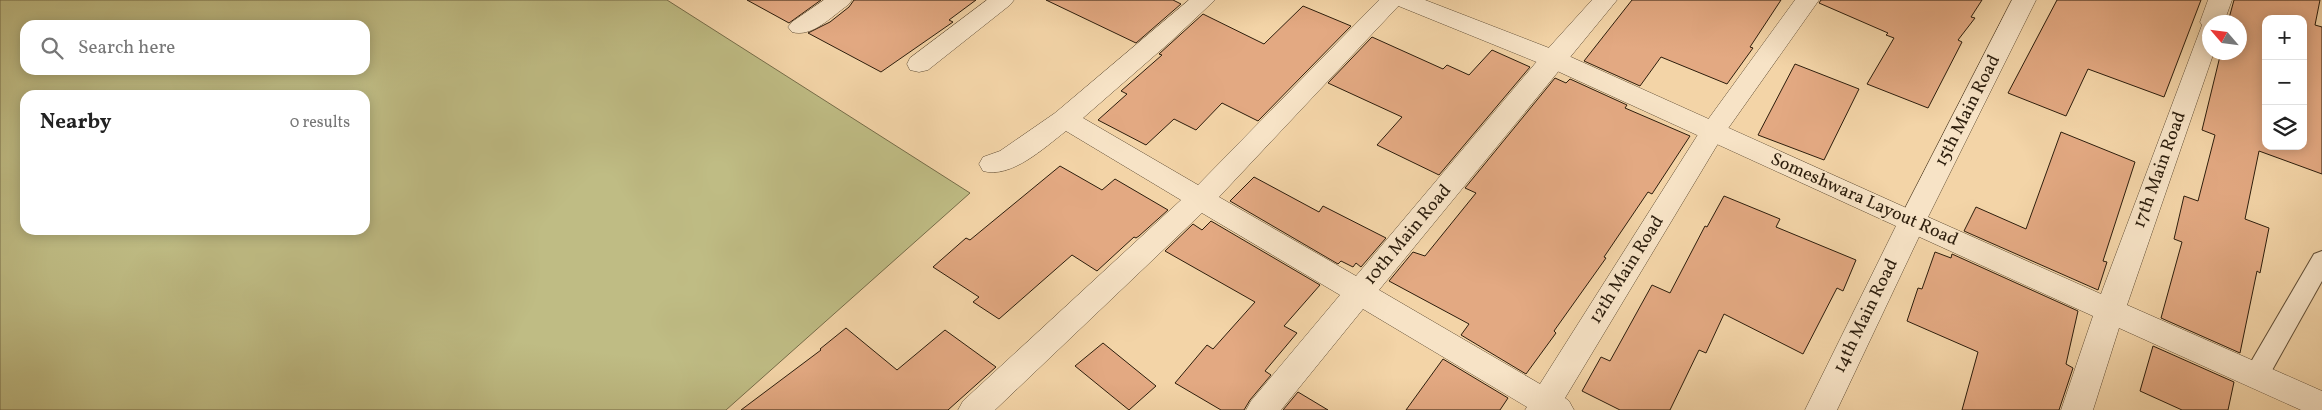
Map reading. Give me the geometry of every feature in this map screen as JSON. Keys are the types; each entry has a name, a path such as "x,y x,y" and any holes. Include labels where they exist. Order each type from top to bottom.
{"street":[{"path":"800,27 840,0"},
{"path":"919,64 1002,0"},
{"path":"992,164 1005,161 1065,119 1203,0"},
{"path":"974,410 1200,199 1392,0"},
{"name":"Someshwara Layout Road","path":"1404,0 1553,59 1912,222 2257,374 2322,405"},
{"name":"10th Main Road","path":"1262,410 1553,59 1605,0"},
{"name":"12th Main Road","path":"1548,408 1713,131 1807,0"},
{"name":"15th Main Road","path":"1912,222 2024,0"},
{"path":"2215,15 2220,0"},
{"name":"17th Main Road","path":"2077,410 2110,310 2202,52"},
{"path":"1065,119 1359,293 1548,408"},
{"name":"14th Main Road","path":"1821,410 1912,222"}],"lane":[{"path":"2257,374 2322,260"}],"shaded area":[{"path":"0,0 667,0 970,193 726,410 0,410"}],"building":[{"path":"747,0 821,0 789,23"},
{"path":"854,0 976,0 949,20 953,22 881,72 808,33 830,22 849,7"},
{"path":"1046,0 1173,0 1181,4 1136,43"},
{"path":"1632,0 1781,0 1750,47 1753,48 1727,84 1661,57 1640,86 1584,61"},
{"path":"1821,0 1982,0 1971,17 1975,18 1958,40 1962,42 1928,108 1867,84 1894,38 1886,35 1888,33 1819,3"},
{"path":"2057,0 2201,0 2164,97 2088,69 2066,116 2008,93"},
{"path":"2234,0 2320,0 2315,25 2322,27 2322,174 2259,151 2245,219 2269,228 2260,273 2257,271 2240,353 2161,318 2182,242 2174,239 2184,196 2198,201 2215,135 2202,130 2219,60 2247,60 2247,15 2230,15"},
{"path":"1303,6 1351,26 1258,121 1222,103 1196,130 1174,119 1146,145 1098,120 1127,94 1121,91 1162,55 1159,54 1203,14 1264,44"},
{"path":"1372,37 1443,69 1447,65 1469,75 1492,50 1530,67 1439,175 1377,145 1402,117 1328,83"},
{"path":"1795,64 1859,89 1824,160 1758,135"},
{"path":"1555,78 1566,83 1570,79 1627,105 1625,108 1690,136 1652,194 1648,192 1604,257 1606,258 1554,331 1556,333 1526,374 1461,335 1469,324 1389,281 1413,252 1425,256 1476,193 1465,188"},
{"path":"2061,132 2135,162 2103,261 2107,262 2098,290 1964,231 1976,207 2026,229"},
{"path":"1060,166 1102,190 1115,179 1168,210 1139,236 1134,237 1097,271 1072,255 999,319 973,302 979,297 933,267 966,238 970,240"},
{"path":"1254,177 1319,212 1323,206 1386,238 1361,267 1356,263 1353,267 1341,261 1338,264 1230,201"},
{"path":"1724,196 1780,219 1776,227 1856,260 1843,291 1837,288 1803,354 1724,314 1706,353 1699,350 1670,410 1620,410 1582,391 1601,357 1610,361 1652,285 1670,293 1705,226 1707,227"},
{"path":"1211,221 1320,285 1284,326 1297,333 1265,371 1271,375 1244,410 1221,410 1175,383 1207,345 1213,349 1255,302 1165,251 1193,224 1202,230"},
{"path":"1935,252 1951,258 1952,254 2078,311 2066,364 2073,368 2059,410 1962,410 1978,352 1907,321 1918,288 1922,289"},
{"path":"846,328 897,370 945,330 996,367 948,410 741,410 821,350"},
{"path":"1103,343 1156,386 1129,410 1075,366"},
{"path":"2153,346 2234,382 2228,410 2182,410 2140,391"},
{"path":"1443,359 1508,398 1500,410 1406,410"},
{"path":"1298,392 1328,410 1283,410"}]}
